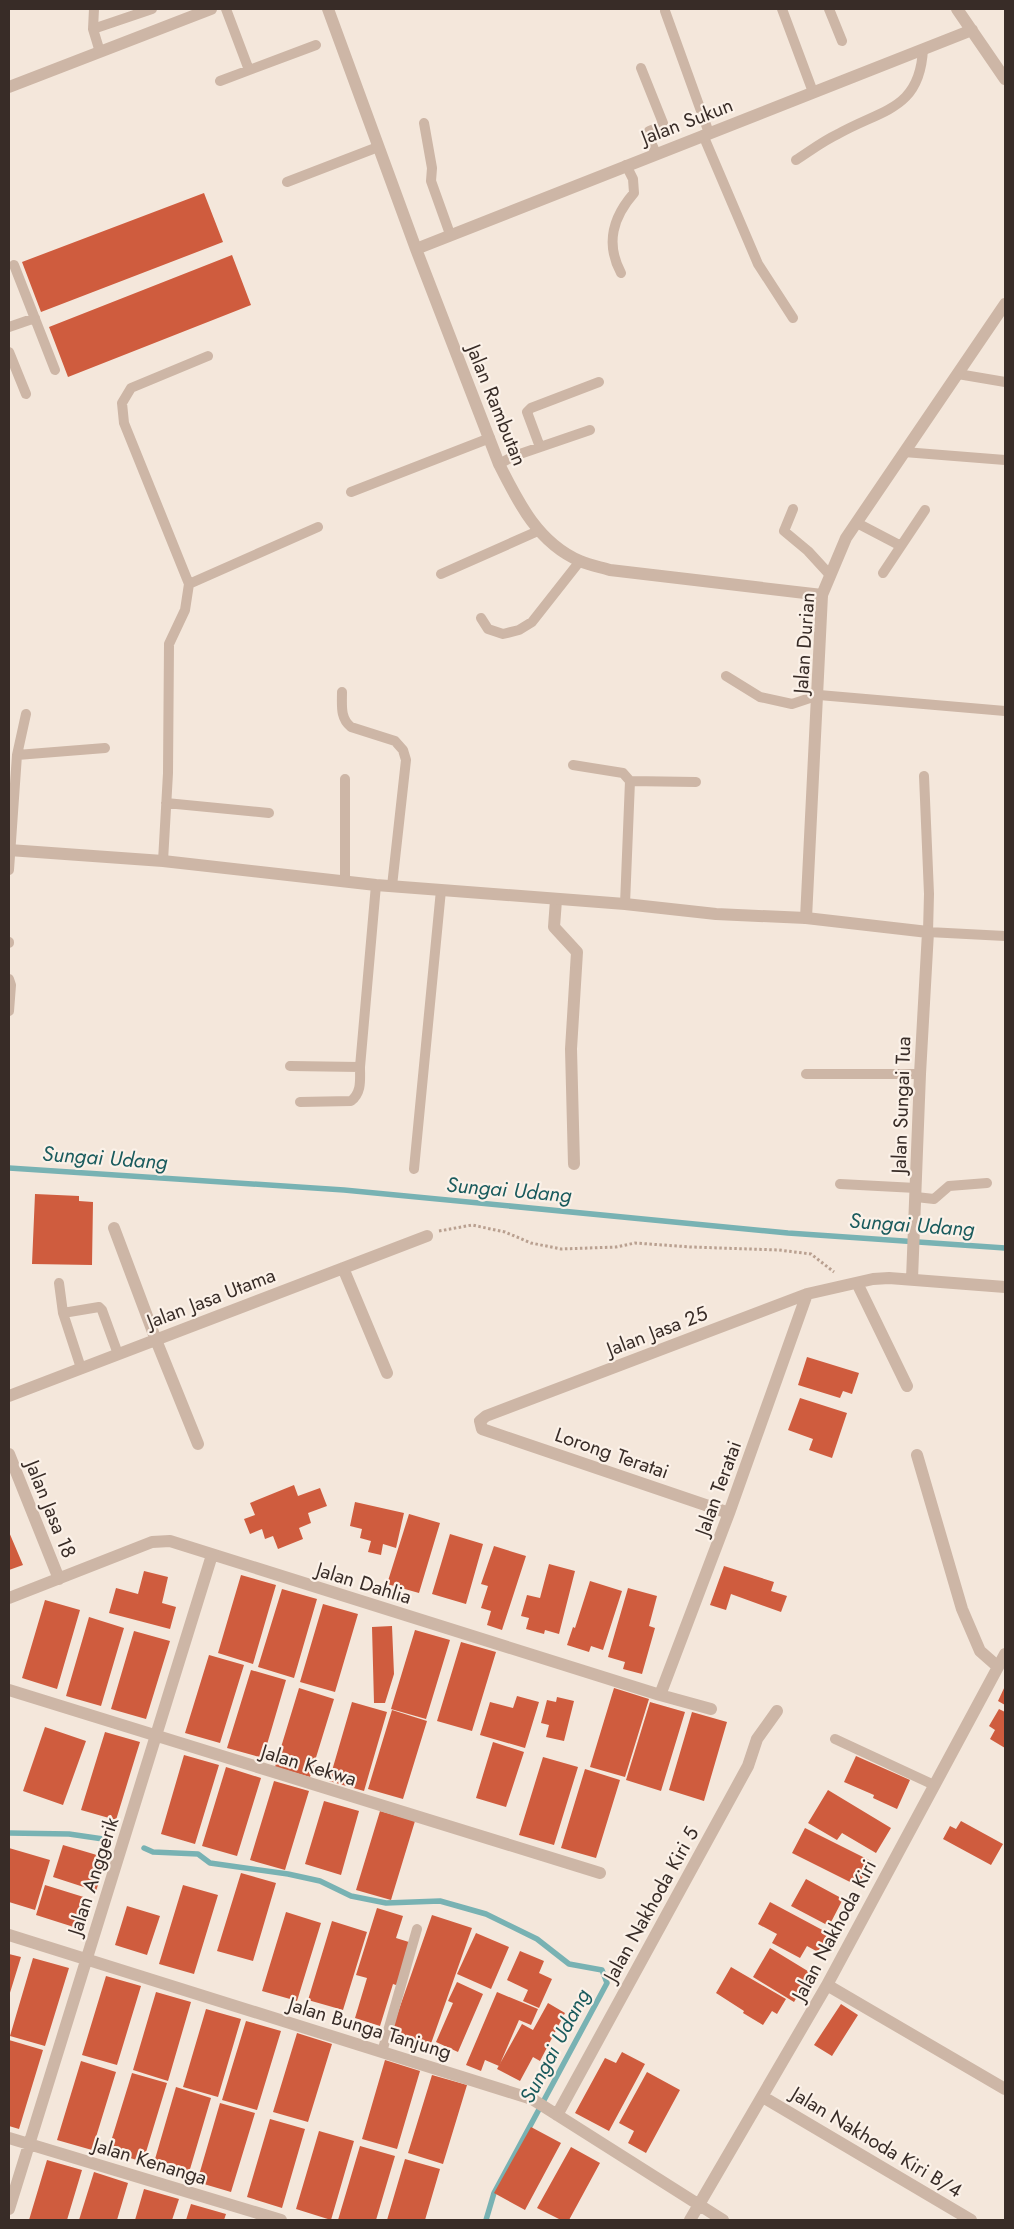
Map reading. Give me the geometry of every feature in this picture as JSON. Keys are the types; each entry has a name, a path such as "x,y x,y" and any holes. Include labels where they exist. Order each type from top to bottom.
{"street":[{"path":"9,87 211,9"},
{"name":"Jalan Rambutan","path":"328,9 416,249 500,464 513,491 538,530 552,544 580,561 620,572 822,595"},
{"path":"957,9 1005,79"},
{"name":"Jalan Sukun","path":"416,249 972,30"},
{"name":"Jalan Durian","path":"806,918 819,695 822,595 846,538 1005,304"},
{"path":"10,850 163,861 376,885 625,904 716,914 806,918 928,932"},
{"path":"556,900 554,927 577,952 572,1049 574,1164"},
{"name":"Jalan Sungai Tua","path":"912,1279 928,932"},
{"path":"114,1228 198,1444"},
{"name":"Jalan Jasa Utama","path":"9,1396 427,1236"},
{"path":"343,1268 387,1373"},
{"name":"Jalan Jasa 25","path":"482,1429 480,1421 486,1416 807,1294 874,1279 912,1279 1005,1287"},
{"path":"858,1283 907,1386"},
{"name":"Jalan Teratai","path":"660,1695 729,1513 807,1294"},
{"name":"Lorong Teratai","path":"482,1429 729,1513"},
{"name":"Jalan Jasa 18","path":"9,1454 59,1579"},
{"path":"917,1455 962,1609 980,1652 998,1666"},
{"name":"Jalan Dahlia","path":"9,1598 152,1542 178,1543 660,1695 711,1709"},
{"name":"Jalan Anggerik","path":"9,2209 212,1555"},
{"name":"Jalan Nakhoda Kiri","path":"690,2220 827,1985 1005,1654"},
{"name":"Jalan Kekwa","path":"9,1690 600,1873"},
{"name":"Jalan Nakhoda Kiri 5","path":"553,2112 748,1766 757,1740 777,1710"},
{"name":"Jalan Bunga Tanjung","path":"9,1935 532,2099 698,2206 723,2220"},
{"path":"827,1985 1005,2089"},
{"name":"Jalan Nakhoda Kiri B/4","path":"763,2097 972,2220"},
{"name":"Jalan Kenanga","path":"9,2138 281,2220"}],"lane":[{"path":"94,9 93,29 100,52"},
{"path":"93,29 152,9"},
{"path":"226,9 249,70"},
{"path":"782,9 814,92"},
{"path":"829,9 842,41"},
{"path":"665,11 706,134 758,264 793,318"},
{"path":"220,82 316,45"},
{"path":"796,160 838,133 895,107 908,97 922,67 923,49"},
{"path":"641,68 663,123 661,126 649,131 648,135 656,154"},
{"path":"424,122 432,180 450,234"},
{"path":"287,182 378,148"},
{"path":"622,273 615,262 612,242 616,220 624,205 634,193 633,179 626,165"},
{"path":"14,265 55,370"},
{"path":"9,327 35,318"},
{"path":"9,352 26,394"},
{"path":"163,861 168,773 169,644 185,610 189,584 124,423 122,403 131,388 208,356"},
{"path":"958,374 1005,382"},
{"path":"540,447 527,412 531,408 600,382"},
{"path":"500,464 540,447 590,430"},
{"path":"351,492 490,438"},
{"path":"904,452 1005,460"},
{"path":"793,509 784,531 808,551 830,575"},
{"path":"883,573 925,510"},
{"path":"857,523 901,546"},
{"path":"189,584 318,527"},
{"path":"441,574 538,530"},
{"path":"481,618 488,630 503,634 519,630 532,622 580,561"},
{"path":"726,676 760,697 792,704 819,695 1005,711"},
{"path":"342,692 343,718 346,724 395,741 403,750 406,760 392,886"},
{"path":"9,870 17,755 26,714"},
{"path":"17,755 105,748"},
{"path":"573,765 623,773 630,781 625,904"},
{"path":"924,776 929,894 928,932 1005,936"},
{"path":"345,779 345,881"},
{"path":"630,781 696,782"},
{"path":"166,803 269,813"},
{"path":"300,1102 351,1101 357,1096 360,1087 360,1067 376,885"},
{"path":"414,1169 442,890"},
{"path":"9,979 11,985 9,1011"},
{"path":"290,1066 360,1067"},
{"path":"806,1074 920,1074"},
{"path":"840,1184 916,1193 934,1199 949,1186 987,1183"},
{"path":"59,1283 63,1313 81,1368"},
{"path":"63,1313 99,1307 102,1310 118,1354"},
{"path":"835,1739 934,1785"},
{"path":"382,2052 417,1929"}],"path":[{"path":"427,1236 449,1228 472,1225 504,1232 532,1244 561,1249 616,1247 635,1243 786,1251 811,1254 837,1274 858,1283"}],"building":[{"path":"204,193 223,242 41,312 22,262"},
{"path":"232,255 251,305 68,377 49,327"},
{"path":"35,1194 79,1196 79,1201 93,1202 92,1265 32,1264"},
{"path":"807,1357 859,1373 852,1394 843,1391 840,1398 798,1385"},
{"path":"800,1398 847,1413 832,1458 809,1450 813,1439 788,1430"},
{"path":"294,1485 298,1496 320,1488 327,1506 308,1513 311,1523 299,1528 303,1539 278,1549 273,1536 265,1539 262,1529 250,1534 244,1519 255,1515 250,1503"},
{"path":"355,1502 404,1513 396,1548 383,1544 381,1555 368,1552 371,1541 360,1538 362,1529 350,1526"},
{"path":"409,1514 440,1523 419,1593 387,1584"},
{"path":"9,1532 23,1565 9,1570"},
{"path":"450,1534 483,1544 466,1604 432,1594"},
{"path":"494,1546 526,1556 502,1630 487,1625 491,1611 481,1608 488,1586 481,1584"},
{"path":"549,1564 575,1571 559,1634 545,1630 544,1634 526,1629 529,1618 521,1616 527,1595 540,1598"},
{"path":"724,1566 774,1582 771,1591 787,1596 781,1612 731,1594 726,1610 710,1605"},
{"path":"144,1571 168,1577 162,1603 176,1607 170,1629 109,1613 116,1588 138,1594"},
{"path":"241,1575 276,1585 253,1664 218,1653"},
{"path":"590,1581 622,1591 603,1650 591,1646 589,1652 567,1645 573,1627 575,1628"},
{"path":"628,1588 657,1596 649,1626 655,1628 642,1674 623,1669 625,1662 608,1657"},
{"path":"282,1589 317,1599 294,1678 258,1667"},
{"path":"45,1600 80,1610 57,1689 22,1678"},
{"path":"323,1604 358,1614 335,1692 300,1682"},
{"path":"89,1617 124,1628 101,1706 66,1696"},
{"path":"392,1626 394,1674 385,1703 374,1703 372,1627"},
{"path":"415,1630 450,1640 426,1719 391,1709"},
{"path":"134,1631 170,1641 146,1719 111,1709"},
{"path":"461,1642 496,1652 472,1731 437,1721"},
{"path":"209,1655 244,1665 220,1743 185,1733"},
{"path":"251,1670 286,1680 263,1758 227,1748"},
{"path":"1005,1686 1005,1705 998,1701"},
{"path":"299,1688 334,1699 310,1777 275,1767"},
{"path":"614,1688 649,1699 625,1777 590,1767"},
{"path":"517,1696 539,1702 525,1748 480,1735 490,1702 513,1708"},
{"path":"557,1697 574,1701 564,1741 546,1737 549,1725 541,1723 547,1700 556,1702"},
{"path":"352,1702 387,1712 364,1791 329,1781"},
{"path":"650,1702 685,1712 661,1791 626,1780"},
{"path":"999,1709 1005,1712 1005,1748 990,1739 995,1730 989,1726"},
{"path":"392,1710 427,1721 403,1799 368,1789"},
{"path":"692,1712 727,1722 704,1801 669,1790"},
{"path":"45,1727 86,1741 63,1805 23,1791"},
{"path":"105,1732 140,1742 116,1820 81,1810"},
{"path":"493,1742 524,1752 506,1807 476,1798"},
{"path":"184,1755 219,1765 195,1844 161,1834"},
{"path":"856,1756 910,1780 897,1809 873,1798 874,1795 844,1782"},
{"path":"543,1757 578,1767 554,1845 519,1835"},
{"path":"226,1767 261,1778 237,1856 202,1846"},
{"path":"585,1769 620,1780 596,1858 561,1848"},
{"path":"274,1781 309,1791 285,1870 250,1860"},
{"path":"828,1790 891,1828 876,1853 842,1833 837,1840 808,1823"},
{"path":"324,1801 359,1811 341,1875 305,1864"},
{"path":"380,1811 415,1821 391,1900 356,1890"},
{"path":"961,1821 1003,1844 991,1865 943,1839 950,1826 956,1829"},
{"path":"805,1828 871,1861 858,1886 792,1853"},
{"path":"63,1845 107,1858 96,1891 53,1877"},
{"path":"9,1848 50,1860 35,1910 9,1902"},
{"path":"241,1873 276,1883 253,1961 217,1951"},
{"path":"806,1879 843,1899 829,1926 791,1906"},
{"path":"45,1885 90,1899 80,1929 36,1915"},
{"path":"183,1885 218,1895 194,1974 159,1964"},
{"path":"770,1902 828,1933 818,1952 807,1946 800,1958 772,1943 777,1934 758,1924"},
{"path":"127,1906 160,1916 147,1955 115,1945"},
{"path":"377,1908 403,1916 396,1938 412,1943 399,1986 393,1984 380,2026 355,2018 367,1978 356,1975"},
{"path":"286,1912 321,1923 297,2001 262,1991"},
{"path":"432,1915 472,1928 428,2052 389,2038"},
{"path":"332,1921 367,1932 343,2010 308,2000"},
{"path":"476,1933 509,1947 491,1989 457,1974"},
{"path":"770,1948 811,1973 794,2002 753,1977"},
{"path":"520,1951 544,1961 539,1973 552,1979 539,2008 523,2001 528,1990 507,1980"},
{"path":"9,1954 21,1957 9,1996"},
{"path":"33,1958 69,1968 45,2046 10,2036"},
{"path":"731,1967 786,1999 777,2014 772,2011 763,2025 716,1993"},
{"path":"106,1976 141,1986 117,2065 82,2055"},
{"path":"457,1982 483,1994 458,2052 436,2042 453,2003 448,2001"},
{"path":"156,1992 191,2002 168,2081 133,2070"},
{"path":"497,1992 538,2009 531,2025 519,2020 499,2066 485,2060 481,2071 466,2065"},
{"path":"548,2003 565,2013 540,2061 533,2057 520,2081 497,2069 522,2024 533,2030"},
{"path":"841,2004 858,2015 832,2056 814,2045"},
{"path":"206,2009 241,2019 218,2097 183,2087"},
{"path":"246,2021 281,2031 257,2110 222,2100"},
{"path":"297,2033 332,2044 308,2122 273,2112"},
{"path":"9,2040 43,2050 19,2129 9,2126"},
{"path":"622,2052 645,2064 609,2131 575,2113 605,2058 616,2063"},
{"path":"385,2060 420,2071 397,2149 362,2139"},
{"path":"81,2061 116,2072 92,2150 57,2140"},
{"path":"647,2072 680,2090 646,2153 628,2143 634,2131 619,2123"},
{"path":"132,2073 167,2083 143,2162 108,2151"},
{"path":"432,2075 467,2085 443,2164 408,2153"},
{"path":"176,2087 211,2098 188,2176 153,2166"},
{"path":"220,2103 255,2113 231,2192 197,2182"},
{"path":"270,2119 305,2129 282,2208 247,2197"},
{"path":"531,2127 561,2143 525,2210 494,2193"},
{"path":"319,2131 354,2141 331,2220 296,2209"},
{"path":"360,2146 395,2156 376,2220 338,2220"},
{"path":"571,2147 600,2163 569,2220 561,2220 537,2208"},
{"path":"405,2159 440,2169 425,2220 387,2220"},
{"path":"47,2160 82,2170 67,2220 29,2220"},
{"path":"94,2172 128,2183 117,2220 79,2220"},
{"path":"144,2189 179,2199 172,2220 135,2220"},
{"path":"191,2204 226,2214 224,2220 186,2220"}],"waterway":[{"name":"Sungai Udang","path":"9,1168 344,1190 788,1233 1005,1248"},
{"name":"Sungai Udang","path":"9,1833 69,1834 110,1840"},
{"name":"Sungai Udang","path":"144,1848 153,1852 198,1854 210,1863 288,1874 320,1881 351,1896 386,1903 440,1901 486,1914 537,1939 569,1964 602,1970 607,1983 494,2193 486,2220"}]}
